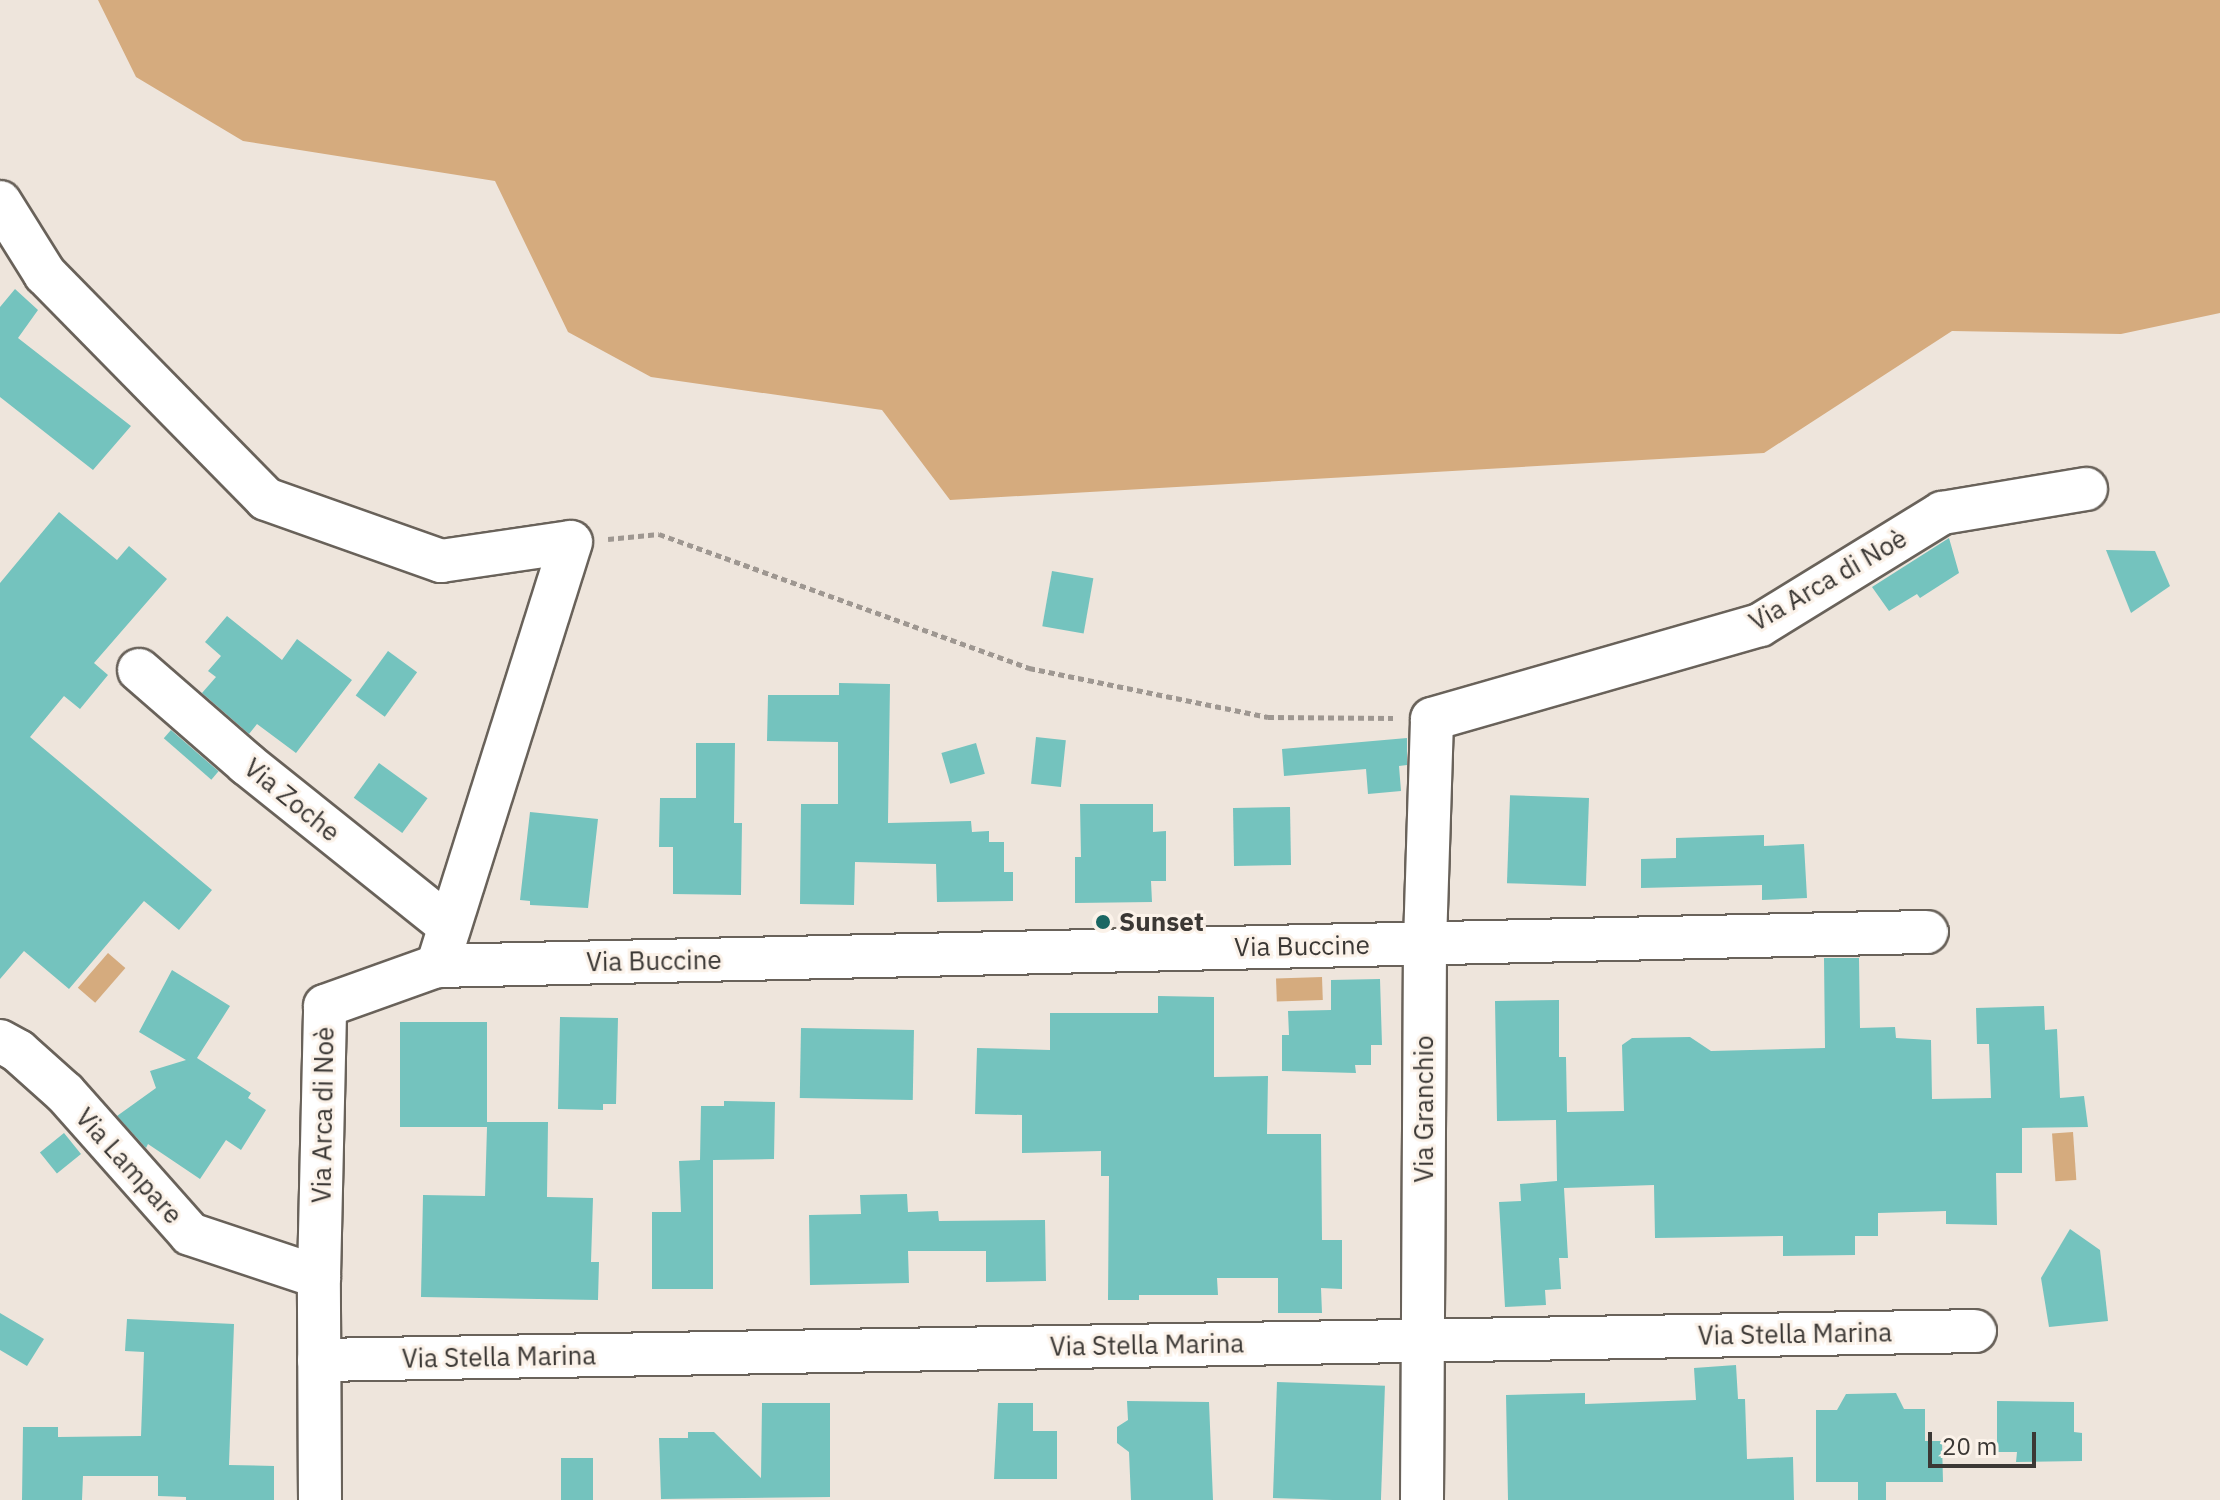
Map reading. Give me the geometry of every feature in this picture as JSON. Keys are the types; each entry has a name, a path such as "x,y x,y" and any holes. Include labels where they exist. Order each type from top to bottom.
{"street":[{"path":"0,202 45,274 266,499 441,561 571,542 437,966"},
{"name":"Via Arca di Noè","path":"1432,719 1760,625 1942,513 2086,489"},
{"name":"Via Zoche","path":"139,670 247,764 448,925"},
{"name":"Via Granchio","path":"1422,1500 1425,943 1432,719"},
{"name":"Via Buccine","path":"437,966 1927,932"},
{"name":"Via Arca di Noè","path":"320,1500 319,1277 325,1006 437,966"},
{"name":"Via Lampare","path":"0,1041 18,1051 65,1093 190,1234 319,1277"},
{"name":"Via Stella Marina","path":"319,1360 1975,1331"}],"path":[{"path":"571,542 659,534 1029,668 1268,717 1432,719"}],"shaded area":[{"path":"98,0 2220,0 2220,313 2121,334 1952,331 1764,453 950,500 882,410 651,377 568,332 495,181 243,141 136,77"},
{"path":"108,953 125,968 95,1003 78,988"},
{"path":"1322,977 1323,1000 1277,1002 1276,979"},
{"path":"2073,1132 2076,1180 2055,1181 2052,1133"}],"building":[{"path":"15,289 38,310 18,338 131,426 93,470 0,397 0,307"},
{"path":"59,512 117,560 129,546 167,579 94,663 108,675 80,709 64,696 30,737 212,890 179,930 144,901 69,989 24,951 0,979 0,583"},
{"path":"1949,538 1959,573 1920,598 1917,594 1889,611 1872,587"},
{"path":"2106,550 2155,551 2170,586 2131,613"},
{"path":"1052,571 1093,578 1084,633 1042,626"},
{"path":"227,616 282,660 297,639 352,680 296,753 257,724 249,734 202,693 216,677 208,671 221,656 205,642"},
{"path":"388,651 417,672 385,717 356,695"},
{"path":"839,683 890,684 888,823 971,821 972,832 989,831 989,842 1004,842 1004,872 1013,872 1013,901 937,902 936,864 855,862 854,905 800,904 801,804 838,804 838,742 767,741 768,695 839,695"},
{"path":"171,730 219,771 211,780 164,738"},
{"path":"1036,737 1066,740 1061,787 1031,784"},
{"path":"1407,738 1407,765 1399,766 1401,791 1368,794 1366,769 1284,776 1282,749"},
{"path":"696,743 735,743 734,823 742,823 741,895 673,894 673,847 659,847 660,798 696,798"},
{"path":"976,743 985,774 950,784 941,753"},
{"path":"379,763 428,798 402,833 354,798"},
{"path":"1510,795 1589,798 1586,886 1507,883"},
{"path":"1080,804 1153,804 1153,832 1166,831 1166,881 1151,881 1152,902 1075,903 1075,857 1081,857"},
{"path":"1290,807 1291,865 1234,866 1233,808"},
{"path":"530,812 598,819 588,908 530,905 530,901 520,900"},
{"path":"1764,835 1764,846 1804,844 1807,898 1762,900 1762,885 1641,888 1641,859 1676,858 1676,838"},
{"path":"1824,958 1859,958 1860,1028 1895,1027 1896,1038 1931,1040 1932,1099 1991,1098 1989,1044 1977,1044 1976,1008 2044,1006 2045,1030 2057,1029 2060,1098 2084,1096 2088,1127 2022,1128 2022,1173 1996,1173 1997,1225 1946,1224 1946,1211 1878,1213 1878,1236 1855,1236 1855,1255 1783,1256 1783,1236 1655,1238 1654,1185 1564,1188 1568,1258 1559,1258 1561,1289 1545,1290 1546,1305 1505,1307 1499,1202 1521,1201 1520,1184 1557,1181 1556,1120 1497,1121 1495,1001 1559,1000 1559,1057 1566,1057 1567,1112 1624,1111 1622,1045 1632,1038 1690,1037 1711,1051 1825,1048"},
{"path":"172,970 230,1006 197,1058 251,1093 248,1098 266,1110 241,1150 226,1140 200,1179 148,1144 146,1148 117,1116 156,1088 150,1071 186,1060 139,1032"},
{"path":"1380,979 1382,1045 1371,1045 1371,1065 1355,1065 1356,1073 1282,1071 1282,1035 1289,1035 1288,1011 1331,1010 1331,980"},
{"path":"1158,996 1214,997 1214,1077 1268,1076 1267,1134 1321,1134 1322,1240 1342,1240 1342,1289 1321,1288 1322,1313 1278,1313 1278,1278 1217,1278 1218,1295 1139,1295 1139,1300 1108,1300 1109,1176 1101,1176 1101,1151 1022,1153 1022,1115 975,1114 977,1048 1050,1050 1050,1013 1158,1013"},
{"path":"560,1017 618,1018 616,1104 603,1104 603,1110 558,1109"},
{"path":"400,1022 487,1022 487,1122 548,1122 547,1197 593,1198 591,1262 599,1262 598,1300 421,1297 423,1195 485,1196 487,1127 400,1127"},
{"path":"801,1028 914,1030 913,1100 800,1098"},
{"path":"724,1101 775,1102 774,1159 713,1160 713,1289 652,1289 652,1212 681,1212 679,1161 700,1160 701,1106 724,1106"},
{"path":"64,1133 81,1154 57,1173 40,1153"},
{"path":"907,1194 908,1212 938,1211 939,1221 1045,1220 1046,1281 986,1282 986,1251 908,1251 909,1283 810,1285 809,1215 861,1214 860,1195"},
{"path":"2070,1229 2100,1250 2108,1321 2049,1327 2041,1278"},
{"path":"0,1313 44,1339 27,1366 0,1350"},
{"path":"127,1319 234,1324 229,1465 274,1466 274,1500 186,1500 186,1497 158,1496 158,1476 83,1476 82,1500 22,1500 23,1427 58,1427 58,1437 141,1436 144,1352 125,1351"},
{"path":"1736,1365 1738,1399 1745,1399 1747,1459 1793,1457 1794,1500 1508,1500 1506,1395 1585,1393 1585,1404 1696,1400 1694,1368"},
{"path":"1277,1382 1385,1386 1381,1500 1273,1498"},
{"path":"1896,1393 1904,1409 1925,1409 1925,1441 1942,1441 1943,1482 1886,1482 1886,1500 1858,1500 1858,1482 1816,1482 1816,1410 1837,1410 1846,1394"},
{"path":"1127,1401 1209,1402 1213,1500 1131,1500 1129,1452 1117,1443 1117,1427 1128,1420"},
{"path":"1997,1401 2074,1402 2074,1432 2082,1433 2082,1461 2016,1462 2017,1452 1997,1452"},
{"path":"762,1403 830,1403 830,1497 661,1499 659,1438 688,1438 688,1432 714,1432 761,1478"},
{"path":"998,1403 1033,1403 1033,1431 1057,1431 1057,1479 994,1479"},
{"path":"561,1458 593,1458 593,1500 561,1500"}],"place":[{"name":"Sunset","path":"1103,922"}]}
